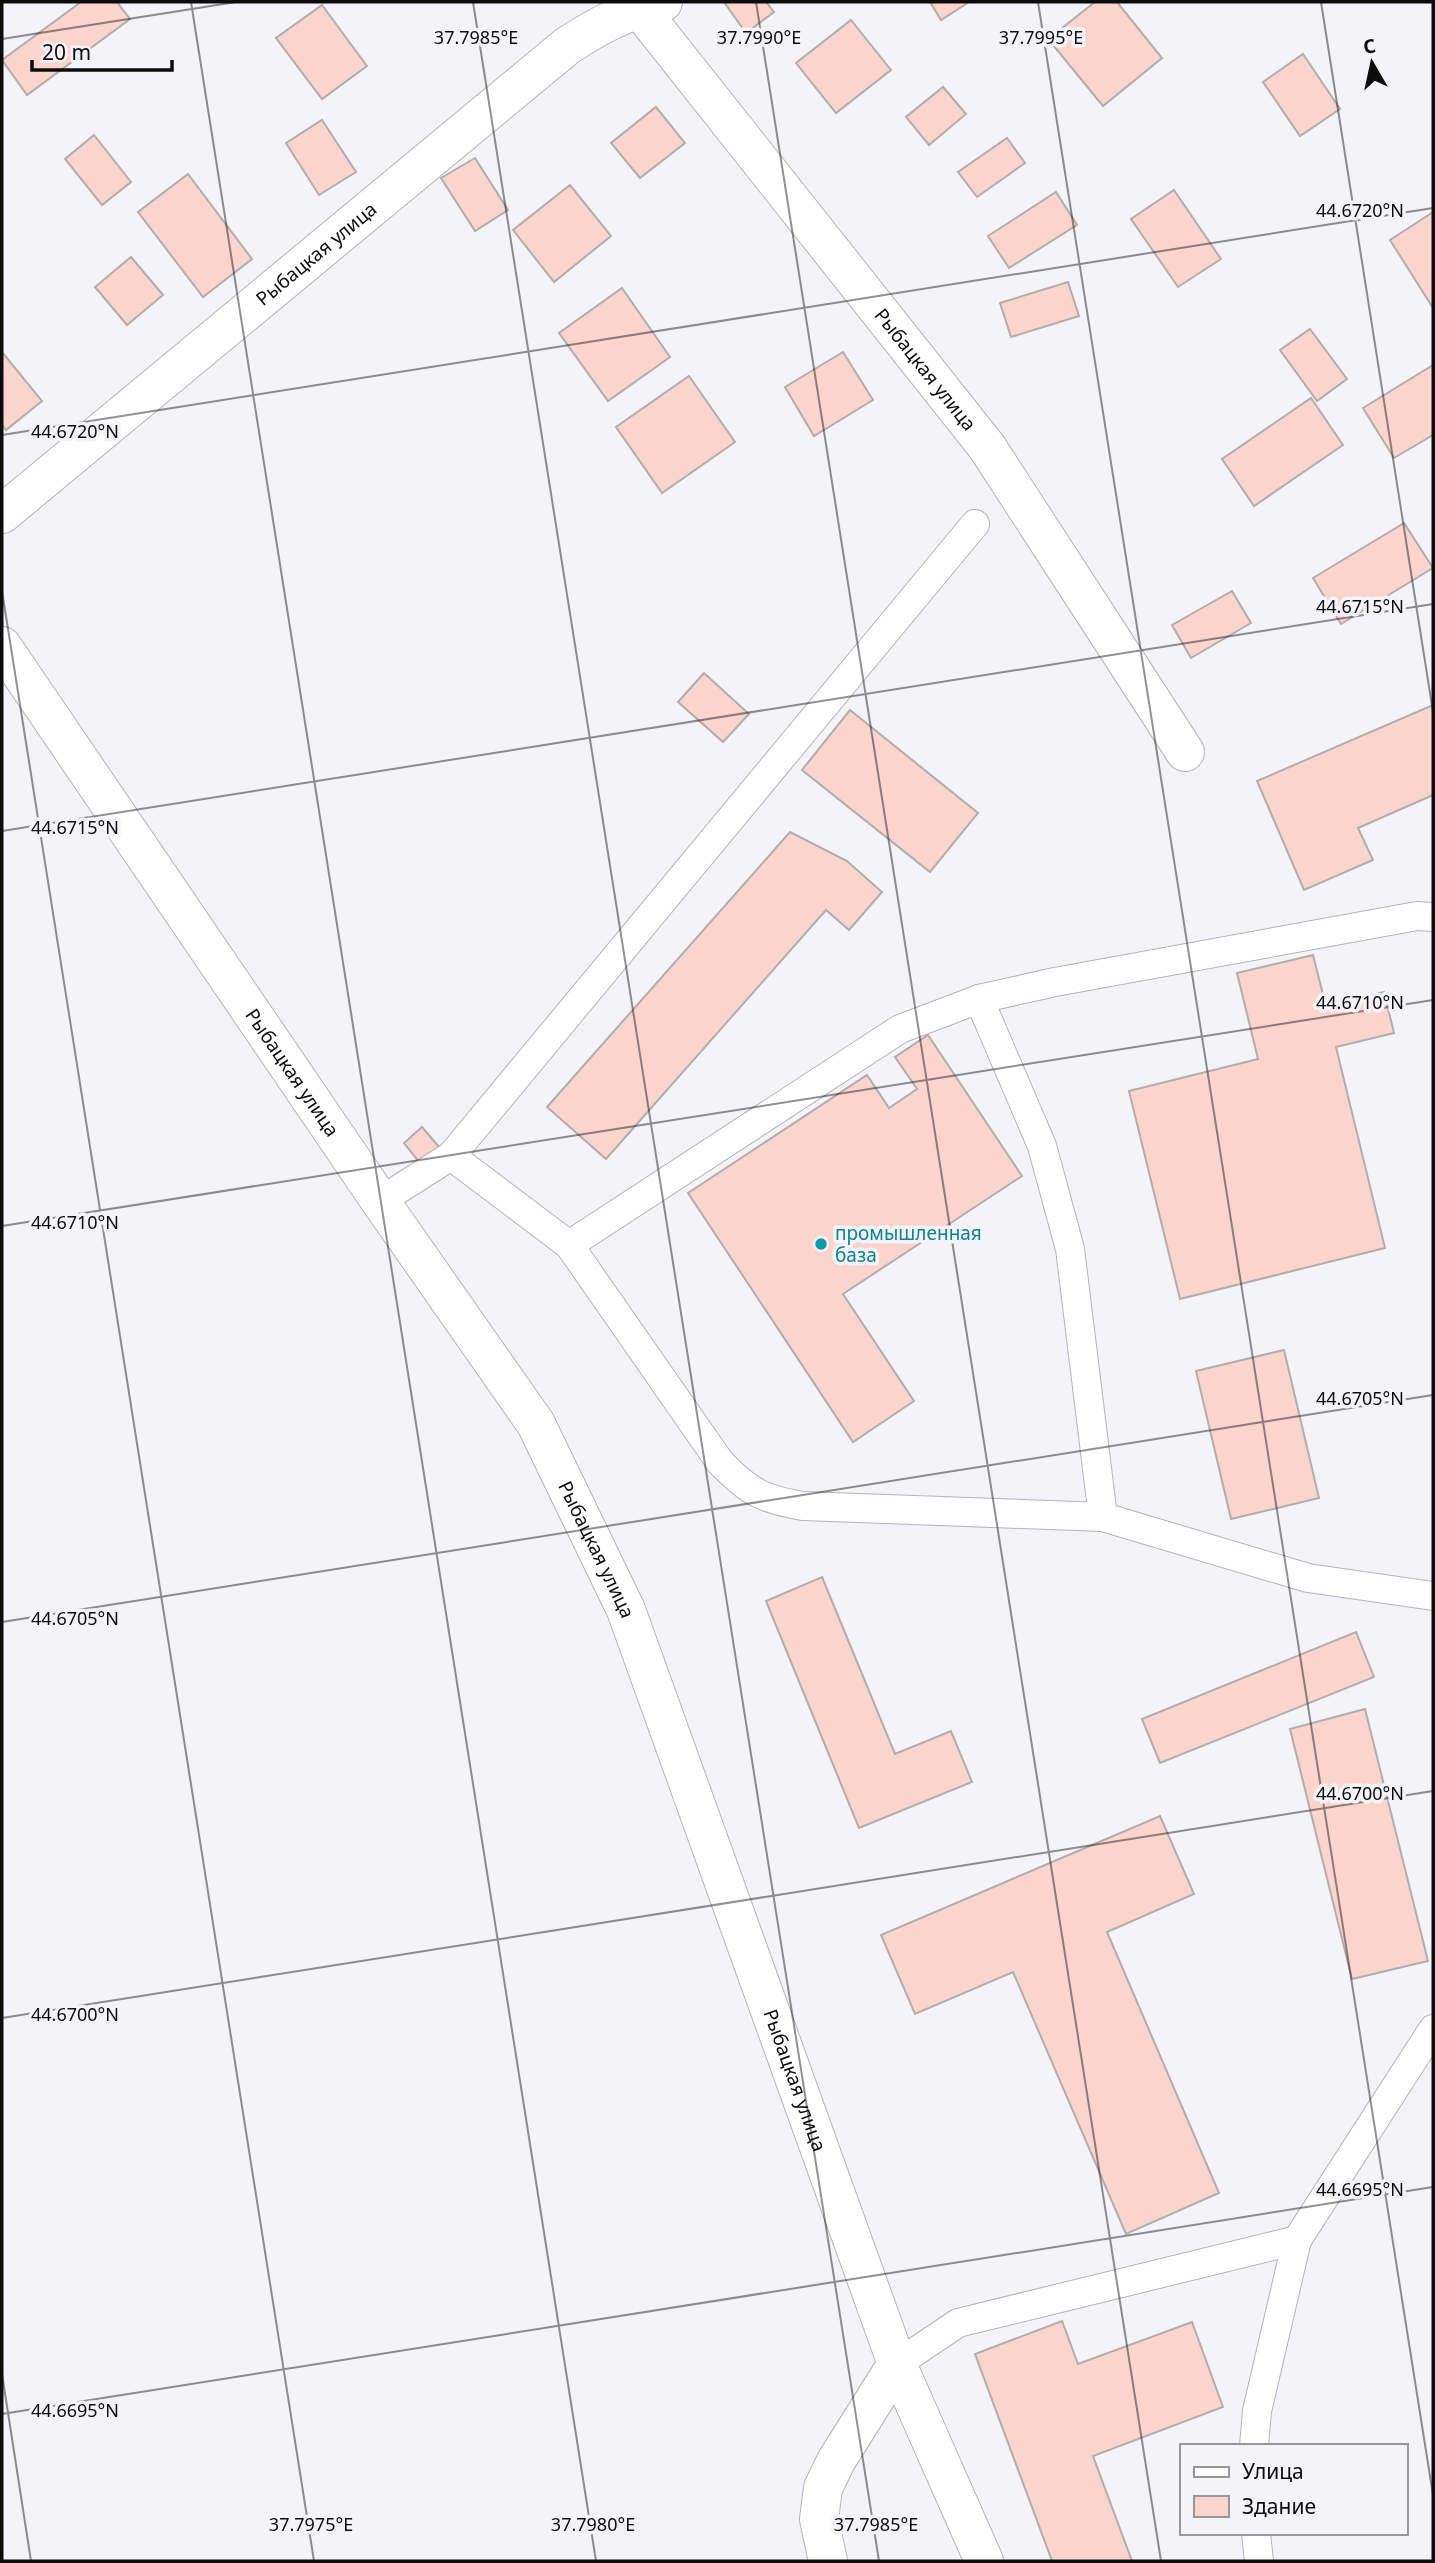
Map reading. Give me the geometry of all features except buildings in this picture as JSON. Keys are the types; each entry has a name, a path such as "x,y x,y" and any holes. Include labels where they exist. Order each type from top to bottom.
{"street":[{"name":"Рыбацкая улица","path":"2,514 567,46 600,24 646,4 987,446 1185,752"},
{"name":"Рыбацкая улица","path":"2,646 536,1424 626,1610 897,2364 984,2561"},
{"path":"828,2561 820,2519 823,2488 836,2461 897,2364"}],"lane":[{"path":"380,1200 451,1156 975,524"},
{"path":"569,1245 900,1029 979,999 1055,982 1417,916 1433,917"},
{"path":"979,999 1042,1146 1070,1249 1103,1517"},
{"path":"451,1156 569,1245 720,1462 743,1485 771,1500 803,1506 1103,1517 1308,1578 1433,1596"},
{"path":"1254,2444 1257,2411 1297,2241 1433,2029"},
{"path":"897,2364 958,2323 1297,2241"},
{"path":"1256,2535 1259,2561"}],"place":[{"name":"промышленная база","path":"821,1244"}]}
